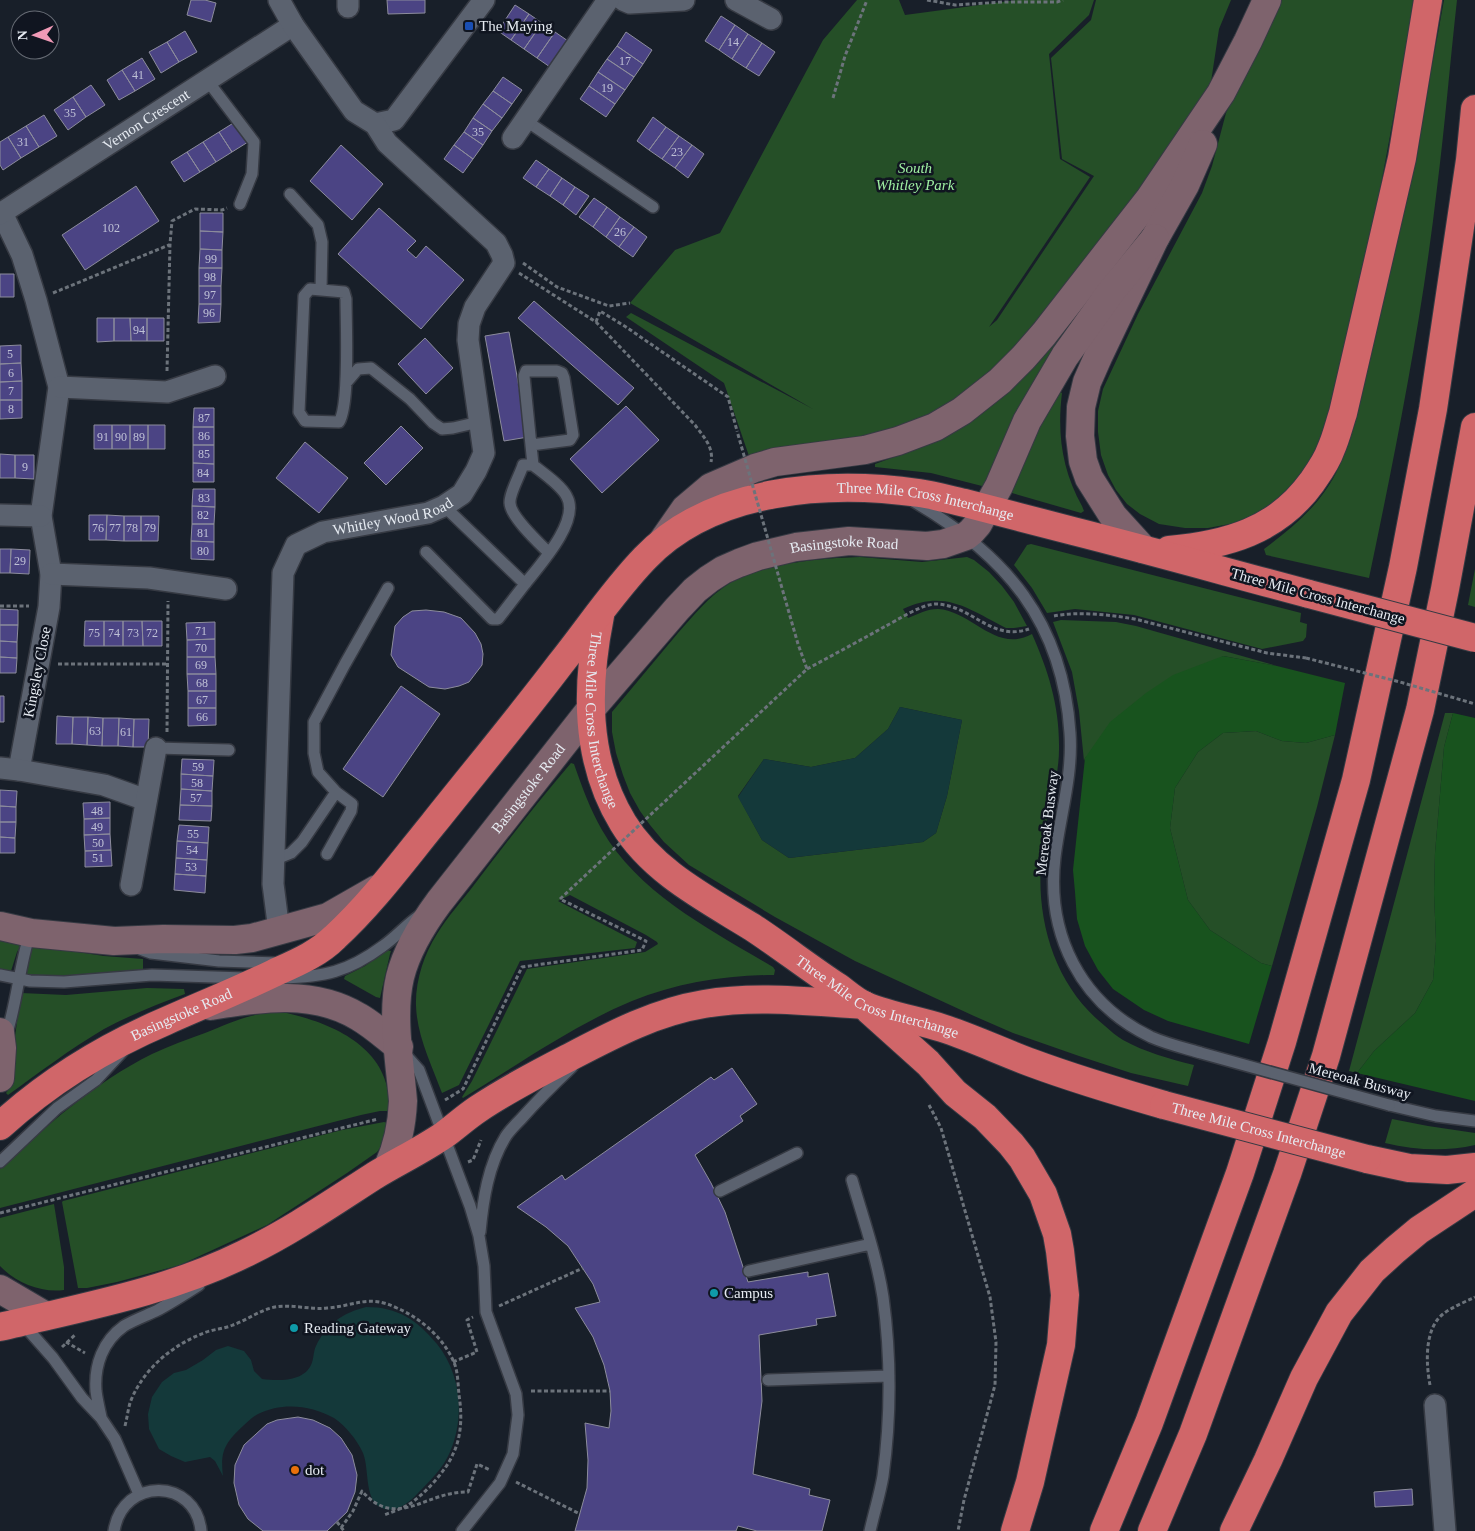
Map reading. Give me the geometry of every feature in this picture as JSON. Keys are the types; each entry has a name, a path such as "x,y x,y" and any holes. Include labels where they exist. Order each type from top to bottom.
{"highway":[{"path":"1148,550 1198,548 1258,529 1273,521 1304,493 1331,451 1343,413 1402,158 1428,0"},
{"path":"1104,1531 1149,1422 1240,1173 1282,1042 1356,780 1403,567 1433,409 1470,160 1475,109"},
{"path":"1152,1531 1193,1434 1287,1174 1326,1056 1420,710 1475,427"},
{"name":"Three Mile Cross Interchange","path":"1475,638 1148,550 923,493 873,488 822,488 782,493 746,502 686,525 662,542 636,568 601,612 592,667 590,710 592,735 602,780 623,823 646,854 678,879 864,1005 944,1028 1068,1076 1367,1159 1409,1168 1448,1170 1475,1167"},
{"name":"Basingstoke Road","path":"0,1126 25,1103 104,1050 142,1031 309,957 331,941 383,886 520,717 601,612"},
{"path":"23,1322 164,1287 244,1254 444,1135 479,1108 623,1029 686,1007 721,1001 772,999 864,1005 928,1063 955,1093 985,1117 1011,1144 1022,1158 1043,1194 1057,1234 1065,1295 1061,1345 1030,1482 1016,1531"},
{"path":"1234,1531 1304,1378 1340,1313 1372,1271 1395,1250 1419,1230 1475,1194"}],"main road":[{"path":"662,542 685,508 711,487 755,468 775,462 865,450 898,441 935,427 962,411 982,396 1023,358 1039,340 1124,234 1185,149 1221,93 1267,0"},
{"path":"1148,550 1113,516 1089,478 1083,461 1080,423 1081,407 1087,382 1155,238 1189,176 1203,144 1221,93"},
{"path":"966,536 978,524 987,509 999,486 1027,420 1050,381 1094,314 1155,238"},
{"name":"Basingstoke Road","path":"388,1167 400,1135 403,1101 397,1008 400,978 419,930 590,710 661,627 696,590 723,570 758,556 815,544 850,541 927,546 943,544 966,536"},
{"name":"Basingstoke Road","path":"0,926 31,932 114,941 163,939 235,940 252,938 328,916 383,886"},
{"path":"196,1008 265,999 291,997 308,999 333,1005 361,1017 399,1047"},
{"path":"0,1078 1,1040"},
{"path":"1,1290 23,1322"}],"street":[{"path":"279,0 293,25 354,111 374,124 387,143 496,243 503,259"},
{"path":"374,124 394,120 484,0"},
{"path":"513,138 608,0"},
{"path":"623,0 630,3 684,0"},
{"path":"736,0 771,19"},
{"name":"Vernon Crescent","path":"1,213 293,25"},
{"name":"Kingsley Close","path":"1,213 22,255 36,300 58,387 41,516 51,574 49,607 39,663 9,769 104,785 146,800"},
{"name":"Whitley Wood Road","path":"279,931 273,884 283,573 296,545 323,532 428,513 444,506 462,494 484,453 468,340 469,324 475,307 503,259"},
{"path":"58,387 167,392 215,376"},
{"path":"0,515 41,516"},
{"path":"51,574 150,578 226,589"},
{"path":"131,885 146,800 161,748"},
{"path":"1434,1405 1445,1531"}],"lane":[{"path":"207,80 254,142 252,174 240,204"},
{"path":"525,120 653,207"},
{"path":"290,194 318,225 322,242 321,290"},
{"path":"310,289 344,292 346,299 346,382 343,416 339,422 305,420 299,412 304,296 310,289"},
{"path":"346,382 358,369 372,368 410,399 433,423 442,429 480,422"},
{"path":"426,552 492,619 498,619 555,545 570,516 571,506 567,495 534,465 524,376 526,371 557,371 562,373 564,378 573,435 570,440 532,445"},
{"path":"534,465 523,465 509,501 510,508 549,553"},
{"name":"Mereoak Busway","path":"895,490 937,515 966,536 995,561 1024,595 1048,639 1062,680 1068,718 1070,750 1055,858 1054,900 1060,932 1072,962 1089,990 1108,1010 1151,1037 1201,1053 1389,1105 1436,1116 1475,1120"},
{"path":"444,506 525,584"},
{"path":"327,854 351,811 352,804 336,792 318,772 314,753 314,722 388,588"},
{"path":"161,748 229,750"},
{"path":"274,860 291,853 302,842 336,792"},
{"path":"0,975 18,979 64,982 152,975 263,978 319,976 334,973 362,961 439,902"},
{"path":"1,1040 11,1021 18,979 31,932"},
{"path":"114,941 151,953 219,961 275,963 309,957"},
{"path":"0,1162 57,1108 96,1080 142,1031"},
{"path":"479,1236 483,1199 500,1146 507,1134 546,1091 601,1040"},
{"path":"399,1047 419,1070 479,1236 484,1266 486,1312 516,1394 518,1415 513,1454 500,1483 462,1531"},
{"path":"720,1191 797,1153"},
{"path":"852,1180 871,1244 882,1296 888,1352 888,1423 883,1477 870,1531"},
{"path":"749,1270 871,1244"},
{"path":"102,1418 96,1392 96,1371 102,1352 116,1333 134,1321 174,1301 244,1254"},
{"path":"23,1322 53,1358 82,1398 102,1418 120,1448 139,1494"},
{"path":"768,1380 888,1376"},
{"path":"114,1531 120,1510 139,1494 154,1490 169,1492 183,1498 194,1509 201,1531"}],"path":[{"path":"833,98 845,56 867,0"},
{"path":"927,0 955,5 1003,1 1057,2 1062,0"},
{"path":"167,392 172,221 195,209 222,210 240,204"},
{"path":"36,300 170,244"},
{"path":"503,259 516,257 557,287 609,306 630,302"},
{"path":"503,259 596,322 695,425 709,444 712,459 710,466"},
{"path":"596,322 600,312 626,327 728,397 798,644 807,669"},
{"path":"161,748 167,664 169,580"},
{"path":"454,1095 463,1088 522,967 642,950 646,941 560,899 807,669 914,611 933,604 947,605 1002,632 1013,633 1027,630"},
{"path":"0,606 49,607"},
{"path":"1053,616 1064,614 1100,614 1125,617 1267,653 1306,658 1400,682 1475,704"},
{"path":"39,663 167,664"},
{"path":"929,1105 941,1128 990,1298 996,1342 995,1385 964,1500 958,1531"},
{"path":"0,1213 379,1118"},
{"path":"473,1160 481,1140"},
{"path":"453,1362 477,1352 467,1320 583,1268"},
{"path":"1434,1405 1428,1371 1428,1346 1434,1327 1443,1314 1475,1297"},
{"path":"120,1448 130,1404 140,1382 158,1360 184,1341 206,1331 222,1329 236,1324 274,1308 289,1306 309,1309 329,1308 365,1300 380,1301 416,1318 444,1344 455,1365 461,1406 461,1425 453,1455 438,1477 422,1494 409,1504 384,1515"},
{"path":"516,1394 534,1390 610,1391"},
{"path":"419,1509 451,1494 468,1492 477,1464 504,1475 580,1514"},
{"path":"337,1522 343,1529 362,1491 369,1504 374,1508"},
{"path":"380,1513 392,1517"}],"green space":[{"name":"South Whitley Park","path":"857,0 899,0 905,15 1017,0 1094,0 1089,15 1049,54 1060,159 1090,177 989,327 997,320 1094,176 1062,159 1051,58 1091,20 1096,0 1231,0 1219,29 1211,82 1174,149 997,374 923,426 750,459 724,383 626,317 631,313 813,409 630,303 675,250 720,233 823,40"},
{"path":"1281,0 1415,0 1382,179 1339,394 1312,460 1297,481 1279,499 1258,514 1235,523 1208,528 1185,528 1159,524 1140,514 1127,504 1116,490 1108,475 1101,455 1098,432 1098,411 1103,389 1138,314 1202,193 1212,166 1226,113"},
{"path":"1444,0 1457,0 1431,237 1408,384 1369,578 1266,555 1264,549 1305,515 1322,496 1336,473 1352,426 1386,283 1421,121"},
{"path":"1086,302 1087,304 986,485 982,486 931,473 875,467 875,464 927,445 954,432 976,418 1000,397"},
{"path":"1058,391 1062,393 1060,423 1063,451 1070,479 1084,511 1081,513 1012,493 1013,483 1023,457"},
{"path":"1031,544 1301,613 1300,622 1307,624 1306,637 1303,641 1262,649 1134,615 1075,609 1047,613 1032,588 1014,565 1027,545"},
{"path":"860,557 922,562 967,557 989,572 1014,602 1027,626 1006,628 968,608 944,601 918,603 903,609 908,618 934,609 950,611 984,630 1007,639 1019,639 1032,634 1052,688 1058,730 1059,757 1045,831 1041,869 1041,895 1044,920 1050,944 1059,967 1071,989 1086,1009 1123,1040 1166,1058 1194,1065 1188,1086 1131,1073 1013,1033 855,961 775,917 689,865 664,842 640,811 630,793 616,753 612,732 612,712 696,613 715,594 730,583 744,576 776,566 811,560","holes":["900,707 962,720 947,796 936,833 923,842 789,858 762,840 738,796 764,759 811,767 855,758 888,729"]},
{"path":"1475,569 1475,607 1468,605"},
{"path":"1061,620 1116,622 1136,626 1277,666 1223,656 1085,758 1084,761 1079,711 1072,672 1053,622"},
{"path":"1223,656 1277,666 1345,683 1335,735 1306,743 1282,741 1256,731 1223,733 1198,752 1175,788 1170,828 1188,900 1210,930 1261,963 1272,966 1249,1044 1168,1021 1144,1010 1113,989 1098,970 1085,946 1077,919 1073,870 1085,758 1110,722 1146,693 1173,675"},
{"path":"1445,713 1453,713 1444,747 1435,853 1436,941 1433,980 1415,1013 1374,1051 1357,1073 1349,1071"},
{"path":"1453,713 1475,718 1475,1101 1357,1073 1374,1051 1415,1013 1433,980 1436,941 1435,853 1444,747"},
{"path":"1256,731 1282,741 1306,743 1335,735 1317,807 1272,966 1261,963 1210,930 1188,900 1170,828 1175,788 1198,752 1223,733"},
{"path":"571,763 574,764 590,806 602,830 617,853 636,873 678,909 773,967 775,970 774,975 702,981 666,989 632,1001 588,1022 546,1046 463,1098 527,969 645,952 658,944 646,935 570,895 558,901 637,942 635,948 520,961 459,1085 442,1093 426,1051 417,1017 417,987 424,959 445,921"},
{"path":"0,937 23,942 17,952 11,971 0,969"},
{"path":"32,945 104,956 143,959 143,970 63,977 26,975 24,974"},
{"path":"387,950 391,951 380,998 344,979 345,976 365,966"},
{"path":"147,988 184,989 185,994 144,1010 104,1029 8,1095 6,1093 10,1087 21,993 66,995"},
{"path":"278,1011 318,1022 355,1041 370,1054 381,1070 388,1089 389,1111 361,1115 0,1208 0,1169 53,1121 110,1078 165,1048 241,1019"},
{"path":"1392,1119 1475,1133 1475,1145 1452,1149 1430,1149 1385,1143"},
{"path":"384,1122 391,1124 385,1141 377,1152 267,1225 180,1265 117,1282 78,1288 63,1201 342,1130"},
{"path":"54,1204 64,1267 64,1290 55,1291 29,1286 6,1272 0,1266 0,1218"}],"shaded area":[{"path":"900,707 962,720 947,796 936,833 923,842 789,858 762,840 738,797 764,759 811,767 855,758 888,729"},
{"path":"366,1307 388,1309 397,1312 422,1328 445,1356 456,1382 459,1410 458,1425 450,1452 436,1474 407,1503 399,1508 390,1510 378,1506 373,1501 368,1485 363,1453 354,1438 334,1418 316,1410 296,1407 277,1408 267,1410 252,1418 232,1437 225,1448 222,1460 223,1476 215,1461 210,1457 185,1462 159,1449 149,1429 148,1414 152,1397 162,1382 174,1373 186,1370 216,1350 228,1346 244,1351 251,1360 254,1371 262,1379 282,1380 302,1375 311,1365 316,1346 325,1331 343,1316"}],"building":[{"path":"191,0 205,0 216,3 211,22 187,15"},
{"path":"387,0 425,0 425,13 388,14"},
{"path":"515,5 529,14 511,40 498,31"},
{"path":"529,14 542,23 524,49 511,40"},
{"path":"721,16 735,25 719,50 705,41"},
{"path":"542,23 555,32 537,58 524,49"},
{"path":"735,25 748,34 732,59 719,50"},
{"path":"185,31 197,52 179,62 167,42"},
{"path":"555,32 568,41 550,67 537,58"},
{"path":"626,32 652,50 643,64 617,46"},
{"path":"748,34 762,43 746,68 732,59"},
{"path":"167,42 179,62 161,73 149,52"},
{"path":"762,43 775,52 759,76 746,68"},
{"path":"617,46 643,64 634,77 607,59"},
{"path":"142,58 155,79 135,91 122,70"},
{"path":"607,59 634,77 625,90 598,72"},
{"path":"122,70 135,91 119,100 107,80"},
{"path":"598,72 625,90 615,104 589,86"},
{"path":"503,77 522,90 512,104 493,91"},
{"path":"91,85 105,105 86,117 73,97"},
{"path":"589,86 615,104 606,117 580,99"},
{"path":"493,91 512,104 502,118 483,104"},
{"path":"73,97 86,117 68,130 54,110"},
{"path":"483,104 502,118 492,131 473,118"},
{"path":"44,115 57,136 39,147 26,126"},
{"path":"653,117 666,127 649,150 637,141"},
{"path":"473,118 492,131 483,145 464,132"},
{"path":"235,122 248,142 232,152 219,132"},
{"path":"26,126 39,147 21,158 8,137"},
{"path":"666,127 679,136 662,159 649,150"},
{"path":"219,132 232,152 216,162 203,142"},
{"path":"464,132 483,145 473,159 454,145"},
{"path":"679,136 692,145 675,168 662,159"},
{"path":"8,137 21,158 3,170 0,165 0,142"},
{"path":"203,142 216,162 200,172 187,152"},
{"path":"341,145 383,184 352,220 310,181"},
{"path":"454,145 473,159 463,173 444,159"},
{"path":"692,145 704,154 688,178 675,168"},
{"path":"187,152 200,172 184,182 171,162"},
{"path":"536,160 549,169 536,187 523,178"},
{"path":"549,169 562,178 550,196 536,187"},
{"path":"562,178 575,187 563,205 550,196"},
{"path":"136,186 159,221 85,270 62,235"},
{"path":"575,187 589,196 576,215 563,205"},
{"path":"594,198 607,207 593,227 579,217"},
{"path":"607,207 620,217 606,237 593,227"},
{"path":"379,208 416,241 407,250 416,258 426,246 464,280 421,329 338,254"},
{"path":"200,213 223,213 223,232 200,231"},
{"path":"620,217 634,227 619,247 606,237"},
{"path":"634,227 647,237 633,257 619,247"},
{"path":"200,231 223,232 222,250 200,249"},
{"path":"200,249 222,250 222,268 199,268"},
{"path":"199,268 222,268 221,286 199,286"},
{"path":"0,274 14,274 14,297 0,297"},
{"path":"199,286 221,286 221,304 199,304"},
{"path":"534,301 634,388 618,405 518,318"},
{"path":"199,304 221,304 220,322 198,323"},
{"path":"97,318 114,318 114,341 97,342"},
{"path":"114,318 130,318 131,341 114,341"},
{"path":"130,318 147,318 147,341 131,341"},
{"path":"147,318 164,318 164,341 147,341"},
{"path":"509,332 528,437 504,441 485,336"},
{"path":"425,338 453,368 426,394 398,364"},
{"path":"21,345 21,363 0,364 0,346"},
{"path":"21,363 22,381 0,382 0,364"},
{"path":"22,381 22,400 0,400 0,382"},
{"path":"0,400 22,400 22,418 0,419"},
{"path":"626,406 659,440 602,493 570,459"},
{"path":"194,408 214,408 214,427 193,427"},
{"path":"94,425 112,425 112,449 94,449"},
{"path":"112,425 130,425 130,449 112,449"},
{"path":"130,425 148,425 148,449 130,449"},
{"path":"148,425 165,425 165,449 148,449"},
{"path":"401,426 423,448 386,485 364,463"},
{"path":"193,427 214,427 214,445 193,445"},
{"path":"305,442 348,478 319,513 276,478"},
{"path":"193,445 214,445 214,464 193,463"},
{"path":"0,454 15,455 15,478 0,478"},
{"path":"15,455 34,455 34,479 15,478"},
{"path":"193,463 214,464 214,482 193,482"},
{"path":"193,489 215,489 215,507 192,506"},
{"path":"192,506 215,507 214,524 192,524"},
{"path":"89,515 107,515 106,540 89,540"},
{"path":"107,515 124,516 124,541 106,540"},
{"path":"124,516 141,516 141,541 124,541"},
{"path":"141,516 159,516 158,541 141,541"},
{"path":"192,524 214,524 214,542 191,541"},
{"path":"191,541 214,542 214,560 191,559"},
{"path":"0,549 11,549 10,573 0,573"},
{"path":"11,549 30,550 29,574 10,573"},
{"path":"0,609 18,610 18,625 0,625"},
{"path":"412,611 444,612 461,618 475,633 481,644 483,654 482,665 469,682 445,689 429,687 398,667 391,655 395,626"},
{"path":"85,621 104,621 104,646 84,646"},
{"path":"104,621 123,621 123,646 104,646"},
{"path":"123,621 142,621 143,646 123,646"},
{"path":"142,621 162,621 162,646 143,646"},
{"path":"215,622 215,639 187,640 186,623"},
{"path":"0,625 18,625 17,642 0,641"},
{"path":"215,639 215,657 187,657 187,640"},
{"path":"0,641 17,642 17,658 0,657"},
{"path":"0,657 17,658 16,673 0,673"},
{"path":"187,657 215,657 216,674 187,674"},
{"path":"187,674 216,674 216,691 188,691"},
{"path":"401,686 440,714 383,797 343,769"},
{"path":"188,691 216,691 216,708 188,708"},
{"path":"0,696 4,696 4,722 0,722"},
{"path":"188,708 216,708 216,725 188,726"},
{"path":"57,716 73,717 72,744 56,744"},
{"path":"73,717 88,717 87,745 72,744"},
{"path":"88,717 103,718 102,746 87,745"},
{"path":"103,718 119,718 118,746 102,746"},
{"path":"119,718 134,719 133,747 118,746"},
{"path":"134,719 149,719 148,747 133,747"},
{"path":"182,759 214,760 213,776 181,774"},
{"path":"181,774 213,776 212,791 181,789"},
{"path":"181,789 212,791 212,806 180,805"},
{"path":"0,790 17,791 16,807 0,806"},
{"path":"110,802 110,818 84,819 83,803"},
{"path":"180,805 212,806 211,821 179,820"},
{"path":"0,806 16,807 16,822 0,822"},
{"path":"110,818 110,834 84,835 84,819"},
{"path":"0,822 16,822 15,838 0,837"},
{"path":"179,825 209,827 208,843 177,841"},
{"path":"110,834 111,850 85,851 84,835"},
{"path":"0,837 15,838 15,853 0,853"},
{"path":"177,841 208,843 207,860 176,858"},
{"path":"111,850 112,866 85,867 85,851"},
{"path":"176,858 207,860 206,876 175,874"},
{"path":"175,874 206,876 205,893 174,890"},
{"name":"Campus","path":"732,1068 757,1104 740,1116 743,1121 695,1155 725,1212 748,1282 808,1272 808,1277 828,1273 836,1316 816,1319 817,1325 759,1335 762,1401 753,1474 810,1489 809,1495 830,1500 822,1531 757,1531 738,1526 736,1531 575,1531 587,1488 588,1460 585,1423 609,1428 611,1411 610,1391 604,1365 593,1337 575,1308 600,1302 593,1284 568,1246 546,1227 517,1207 562,1175 565,1180 711,1077 714,1080"},
{"name":"dot","path":"298,1417 313,1420 330,1428 341,1438 352,1455 357,1475 355,1492 347,1512 327,1531 263,1531 248,1519 239,1505 234,1483 235,1465 244,1445 267,1424 277,1420"},
{"path":"1412,1489 1413,1505 1375,1507 1374,1492"}],"place":[{"name":"The Maying","path":"469,26"},
{"name":"Campus","path":"714,1293"},
{"name":"Reading Gateway","path":"294,1328"},
{"name":"dot","path":"295,1470"}]}
